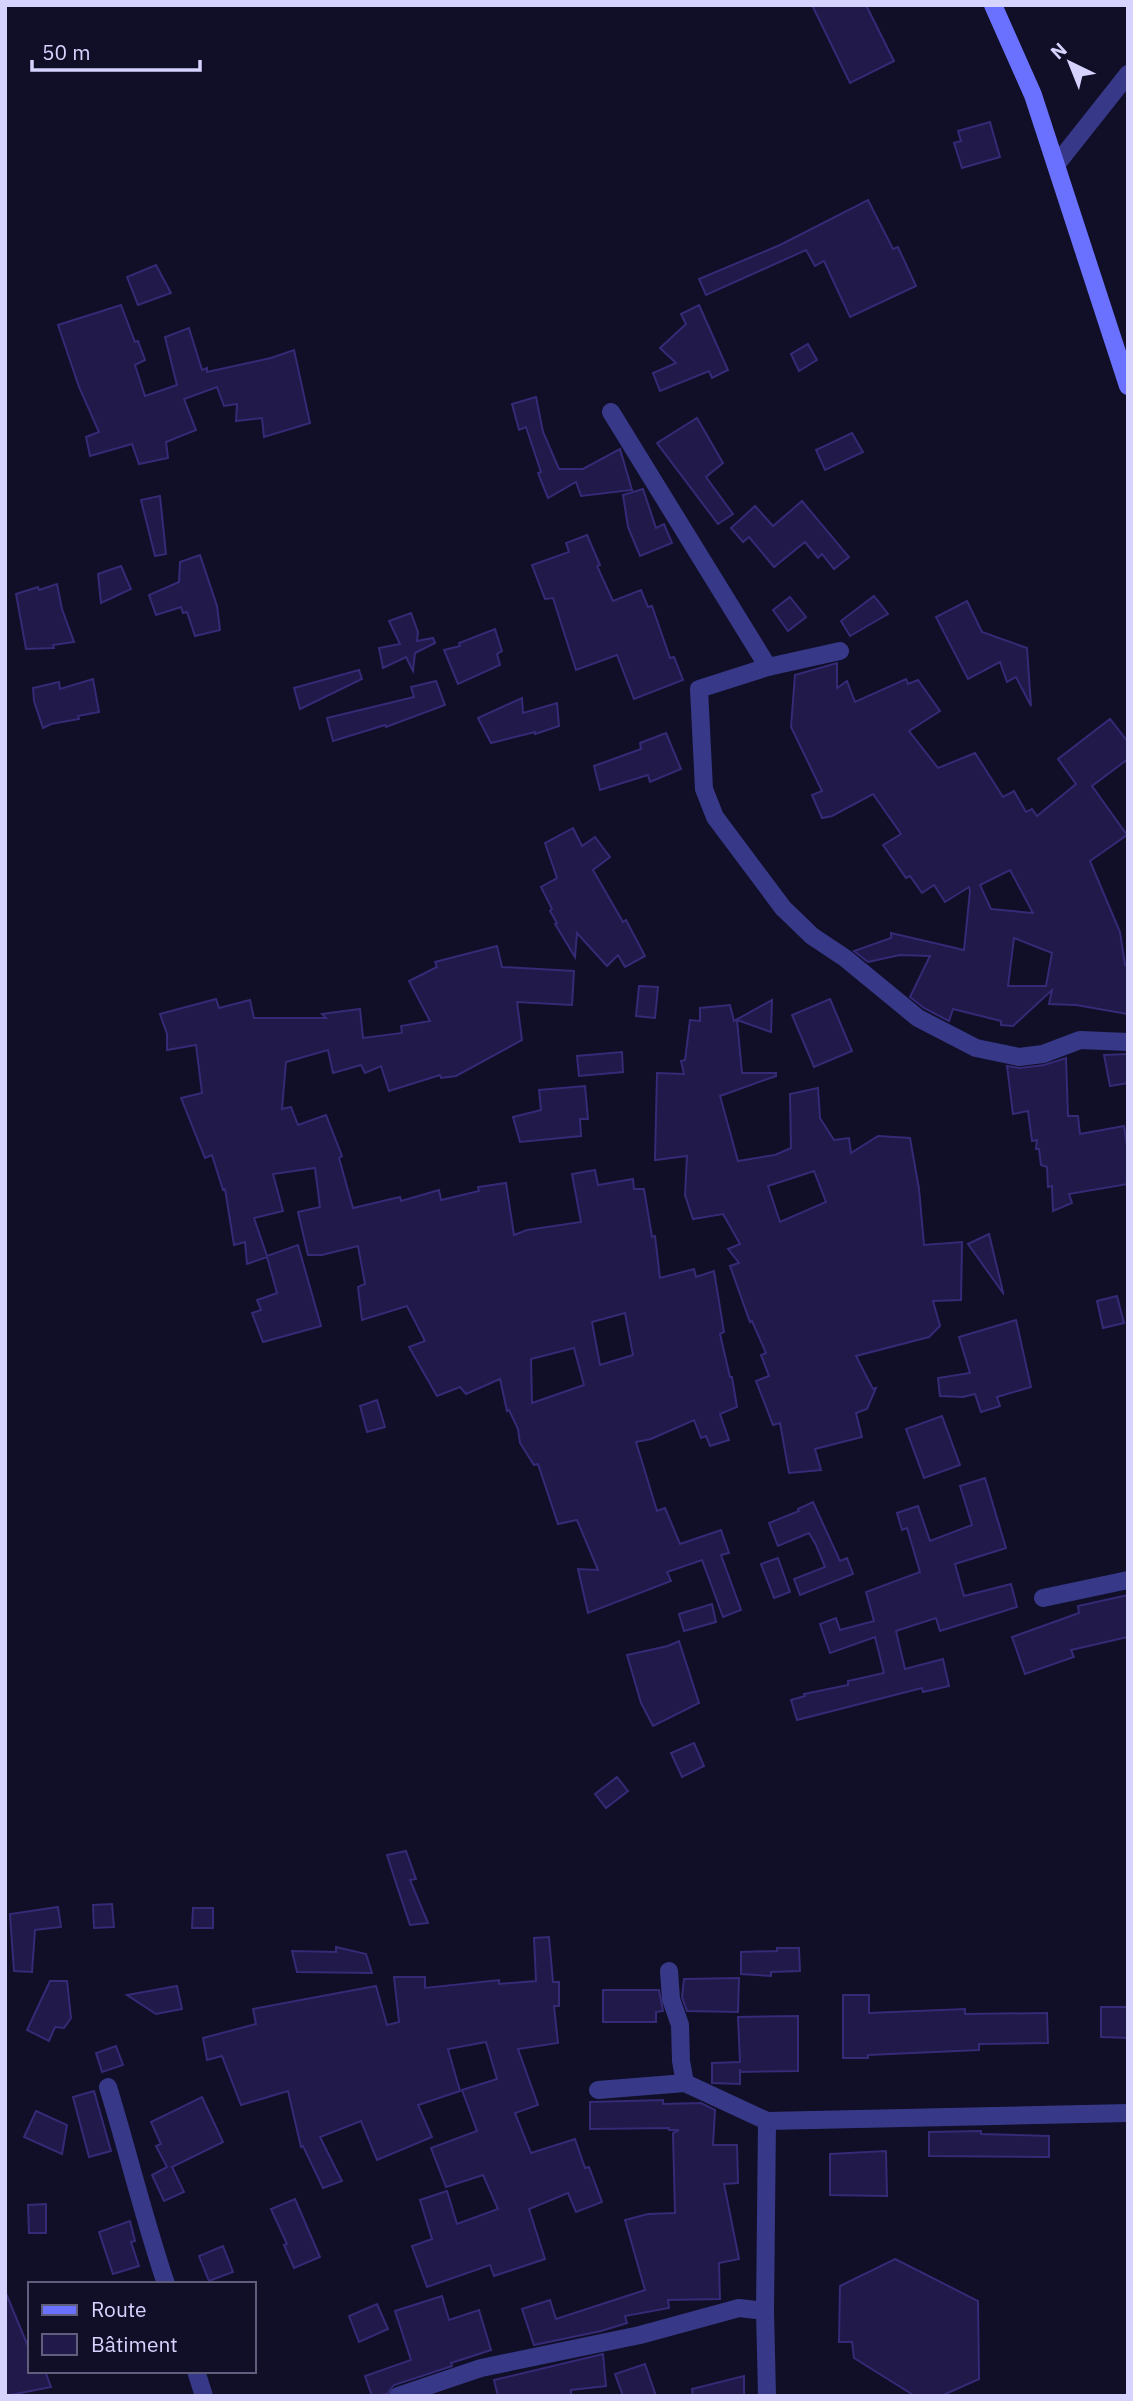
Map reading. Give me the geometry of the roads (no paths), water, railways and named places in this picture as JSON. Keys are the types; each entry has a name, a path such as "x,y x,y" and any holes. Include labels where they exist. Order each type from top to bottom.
{"main road":[{"path":"993,5 1033,95 1128,386"}],"street":[{"path":"1056,165 1128,74"},
{"path":"611,412 768,667"},
{"path":"840,651 768,667 699,689 704,789 715,817 783,908 813,936 845,958 918,1018 976,1048 1019,1057 1043,1054 1080,1040 1128,1042"},
{"path":"1043,1598 1128,1580"},
{"path":"669,1971 671,1998 680,2025 685,2083"},
{"path":"598,2090 685,2083 767,2121 1128,2113"},
{"path":"108,2087 147,2228 165,2282"},
{"path":"767,2121 767,2396"},
{"path":"398,2396 481,2368 640,2335 739,2308 765,2311"},
{"path":"197,2373 204,2396"}]}
